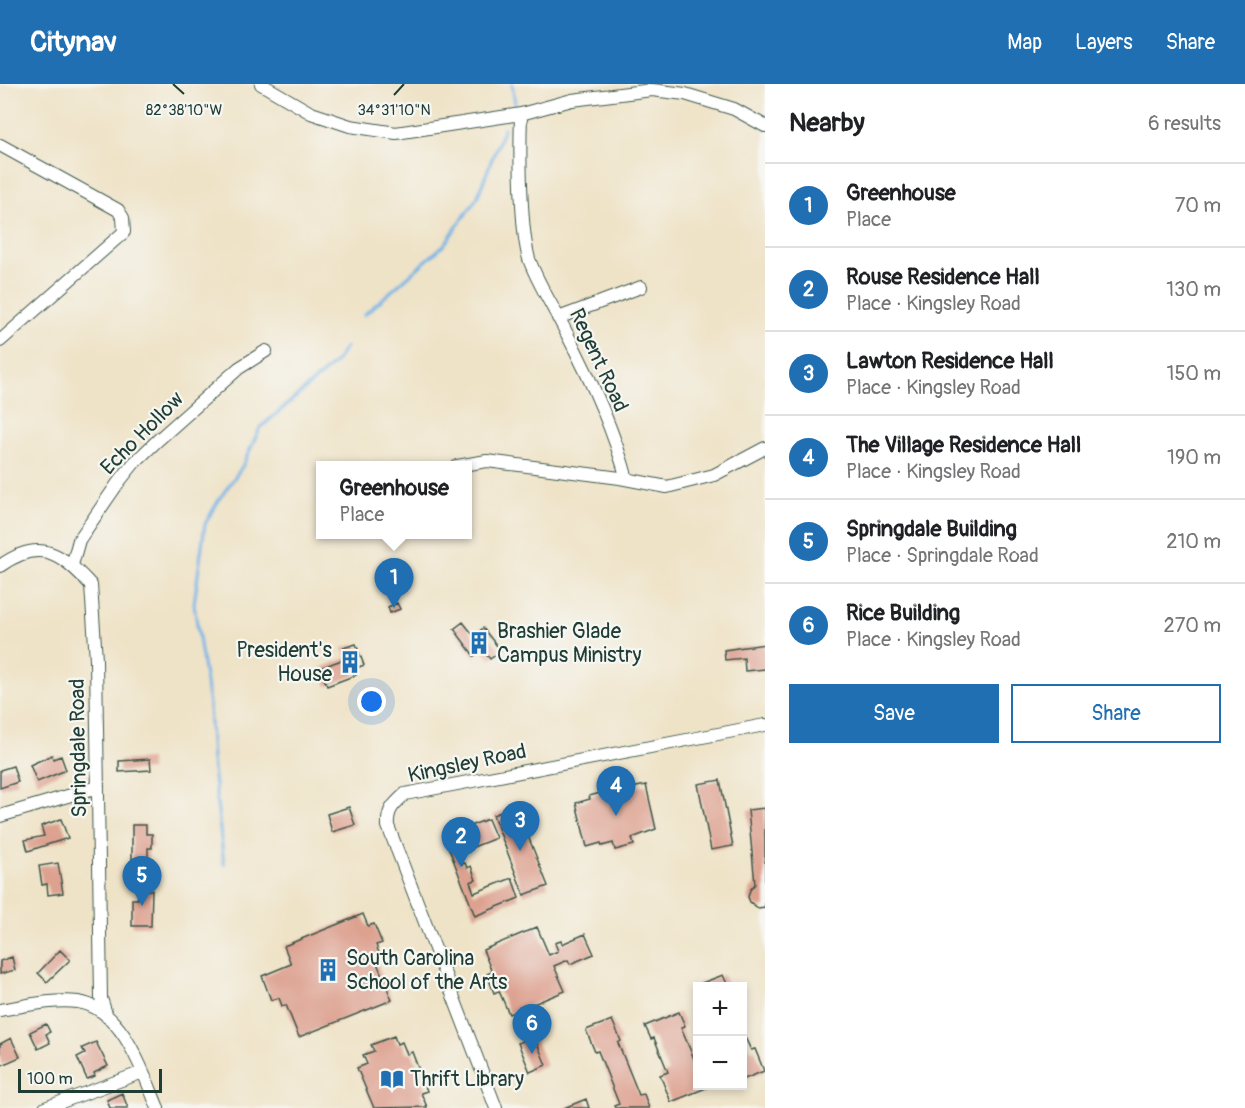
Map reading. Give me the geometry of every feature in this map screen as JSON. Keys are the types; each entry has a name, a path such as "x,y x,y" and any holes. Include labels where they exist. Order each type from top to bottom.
{"street":[{"path":"261,84 311,113 350,126 396,134 521,114 572,100 652,90 685,94 734,110 765,126"},
{"name":"Regent Road","path":"521,114 520,161 524,235 529,259 604,417 627,479"},
{"path":"0,145 118,210 123,218 124,232 0,341"},
{"path":"558,318 641,287"},
{"name":"Echo Hollow","path":"72,565 79,540 134,463 239,368 266,351"},
{"path":"472,463 487,461 627,479 668,487 714,475 765,448"},
{"name":"Springdale Road","path":"0,566 25,552 48,551 72,565 91,585 96,660 101,998 107,1017"},
{"name":"Kingsley Road","path":"496,1108 388,826 388,814 394,803 405,794 765,724"},
{"path":"0,816 98,787"},
{"path":"0,1010 44,1003 79,1002 102,1012 135,1052 158,1108"},
{"path":"45,1108 59,1106 143,1071"}],"building":[{"path":"397,603 400,609 390,613 388,607"},
{"name":"Brashier Glade Campus Ministry","path":"463,622 474,636 483,628 501,651 490,659 482,649 474,656 454,629"},
{"name":"President's House","path":"356,644 364,665 354,669 356,675 327,686 320,668 347,658 343,648"},
{"path":"765,644 765,669 745,671 744,658 725,660 724,650"},
{"path":"52,755 53,759 61,756 66,770 37,782 30,765"},
{"path":"150,759 151,770 119,772 119,761"},
{"path":"13,766 18,782 0,788 0,770"},
{"path":"720,780 733,846 711,850 698,784"},
{"path":"631,785 632,788 646,785 656,829 632,838 634,845 615,850 613,843 602,846 601,843 587,847 576,803 590,799 589,796"},
{"path":"516,806 548,886 524,895 493,815"},
{"path":"349,807 355,825 332,832 327,814"},
{"path":"765,808 765,907 758,908 750,902 748,897 755,884 748,810"},
{"path":"61,819 68,838 28,851 25,840 44,836 41,826"},
{"path":"488,819 496,838 458,853 462,864 465,863 467,868 471,866 476,880 470,882 474,893 512,878 519,898 475,916 444,836"},
{"path":"132,825 146,825 146,834 152,834 152,848 148,848 148,859 132,859"},
{"path":"58,863 63,893 48,895 47,884 42,885 39,866"},
{"path":"138,890 152,890 151,926 132,926 132,899 138,899"},
{"name":"South Carolina School of the Arts","path":"363,914 368,926 374,924 382,943 376,945 380,956 375,958 392,1000 299,1037 286,1005 282,1006 279,998 271,1000 262,976 291,964 284,946"},
{"path":"537,927 549,955 558,951 555,943 561,941 562,944 585,934 594,954 570,964 568,960 554,966 565,991 509,1014 499,991 494,993 487,974 492,972 483,950"},
{"path":"60,950 70,960 47,982 38,973"},
{"path":"12,957 15,970 0,974 0,961"},
{"path":"723,975 726,982 705,982"},
{"path":"679,1012 685,1026 681,1028 693,1056 693,1090 701,1090 671,1102 660,1075 668,1072 654,1038 651,1039 645,1026"},
{"path":"612,1020 621,1041 618,1043 639,1095 644,1094 649,1108 615,1108 614,1106 619,1104 598,1051 595,1052 586,1030"},
{"path":"46,1024 50,1032 46,1034 50,1043 38,1049 30,1032"},
{"name":"Thrift Library","path":"394,1036 397,1044 402,1042 407,1054 412,1052 427,1091 421,1093 427,1107 374,1108 357,1068 367,1064 363,1055 374,1051 371,1045"},
{"path":"534,1036 546,1065 530,1072 518,1043"},
{"path":"11,1038 20,1057 2,1065 0,1044"},
{"path":"96,1042 108,1066 87,1079 77,1057 85,1053 82,1048"},
{"path":"747,1042 751,1050 755,1049 764,1071 747,1078"},
{"path":"122,1093 128,1108 110,1108 107,1100"},
{"path":"586,1099 589,1108 564,1108"}],"waterway":[{"path":"512,84 515,103"},
{"path":"364,315 444,245 477,198 504,128"},
{"path":"224,864 212,760 209,704 194,604 205,524 242,467 260,428 335,363 346,347"}],"place":[{"name":"Greenhouse","path":"394,608"},
{"name":"Brashier Glade Campus Ministry","path":"479,643"},
{"name":"President's House","path":"350,662"},
{"name":"The Village Residence Hall","path":"616,816"},
{"name":"Lawton Residence Hall","path":"520,851"},
{"name":"Rouse Residence Hall","path":"461,867"},
{"name":"Springdale Building","path":"142,906"},
{"name":"South Carolina School of the Arts","path":"328,970"},
{"name":"Rice Building","path":"532,1054"},
{"name":"Thrift Library","path":"392,1079"}]}
